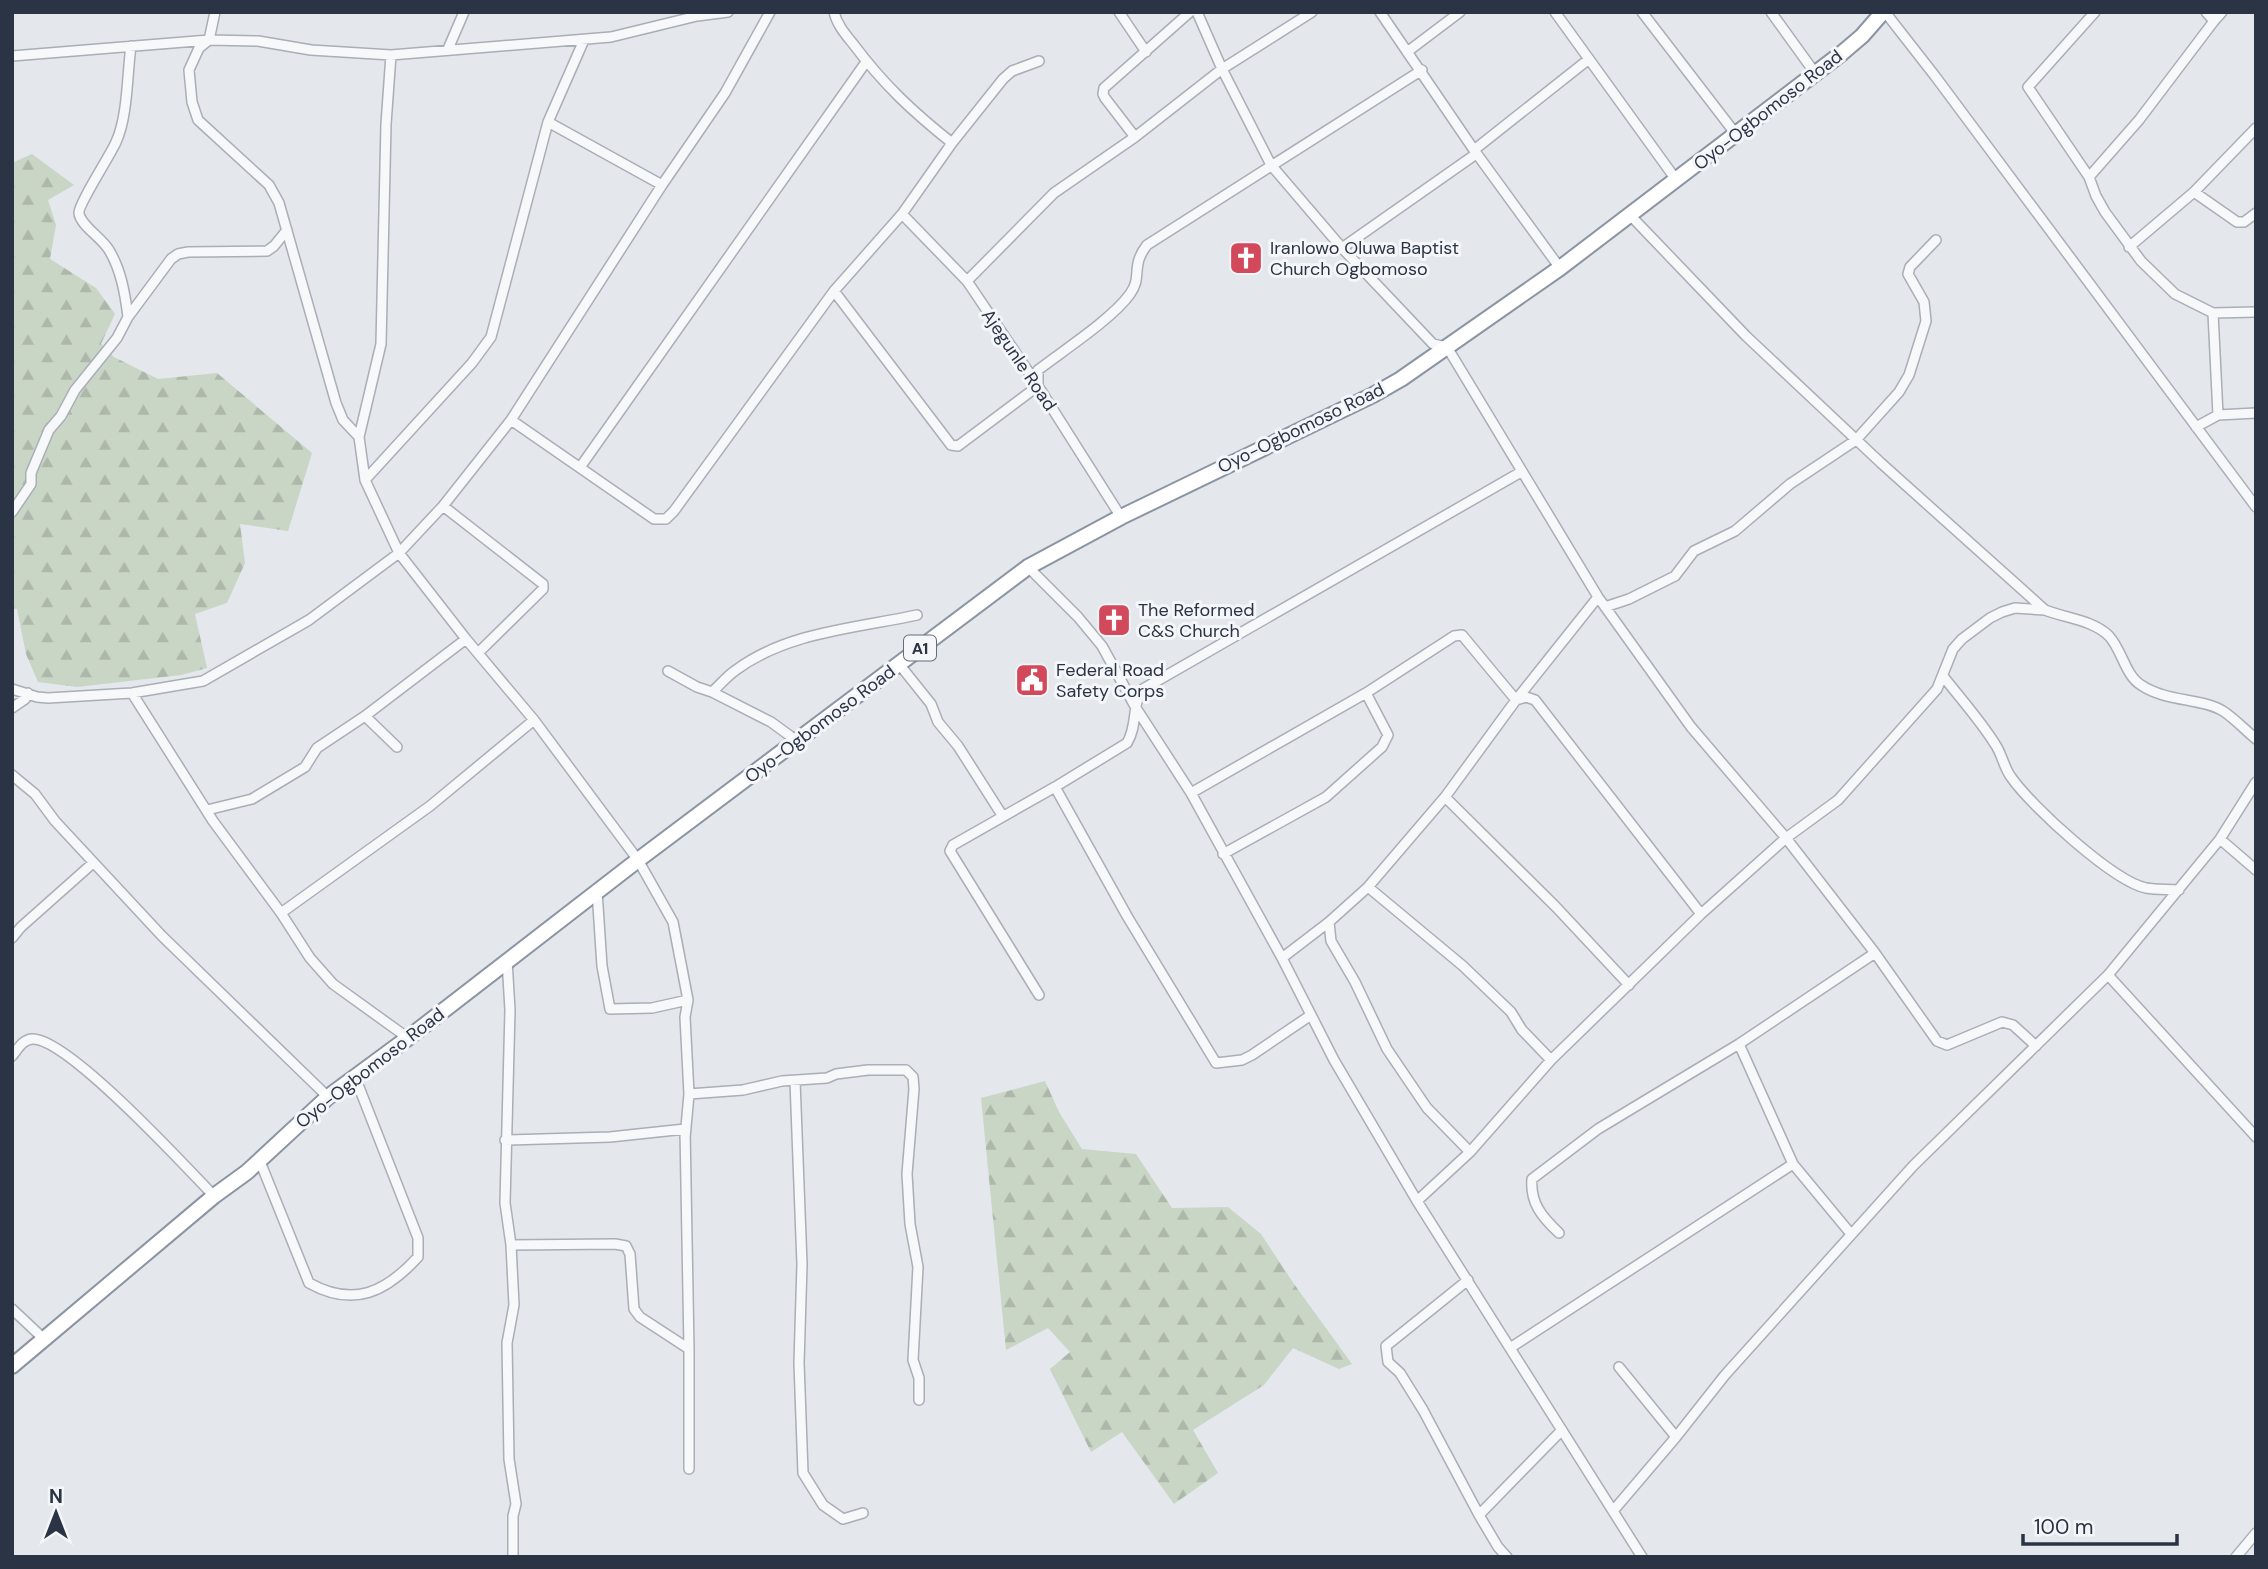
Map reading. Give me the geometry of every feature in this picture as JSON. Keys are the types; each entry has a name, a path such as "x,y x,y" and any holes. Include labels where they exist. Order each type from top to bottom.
{"highway":[{"name":"Oyo-Ogbomoso Road","path":"12,1366 214,1196 247,1172 328,1097 1028,567 1121,517 1401,379 1560,268 1677,181 1862,36 1884,12"}],"street":[{"path":"215,12 209,40 199,48 189,70 192,102 198,120 269,185 279,203 342,420 359,436"},
{"path":"448,49 464,12"},
{"path":"12,56 209,40 258,41 311,50 391,55 611,37 696,14 729,12"},
{"path":"12,689 48,698 132,693 203,681 309,620 399,553 443,506 511,420 662,185 725,93 769,12"},
{"path":"834,12 840,27 866,62 906,107 951,143"},
{"path":"1119,12 1146,52"},
{"path":"1135,137 1103,94 1104,88 1190,12"},
{"path":"1197,12 1222,69 1271,165 1342,248 1433,344 1447,347 1605,607 1691,727 1786,838 1875,953 1937,1041 1947,1045 2002,1022 2013,1025 2036,1046"},
{"path":"967,281 1043,202 1135,137 1222,69 1312,12"},
{"path":"1380,12 1474,150 1560,268"},
{"path":"1407,52 1460,12"},
{"path":"1555,12 1677,181"},
{"path":"1642,12 1735,133"},
{"path":"1771,12 1815,73"},
{"path":"1884,12 1935,76 2256,507"},
{"path":"2095,12 2028,87 2089,177 2096,196 2129,247 2175,294 2213,313 2256,312"},
{"path":"2206,12 2214,21"},
{"path":"2089,177 2138,120 2222,12"},
{"path":"365,480 472,363 491,337 548,122 584,40"},
{"path":"128,317 122,281 114,261 98,235 81,221 79,206 88,196 117,140 131,46"},
{"path":"391,55 386,124 381,344 359,436 365,480 399,553 534,720 638,860 673,922 688,1000 685,1017 689,1094 685,1138"},
{"path":"1474,150 1589,59"},
{"path":"511,420 654,519 666,519 834,291 902,214 951,143 1003,79 1012,71 1039,61"},
{"path":"581,466 866,62"},
{"path":"834,291 951,445 958,446 1038,386 1038,370 1118,308 1131,293 1137,280 1135,267 1147,245 1422,70"},
{"path":"548,122 662,185"},
{"path":"2129,247 2194,192 2256,128"},
{"path":"1342,248 1476,154 1474,150"},
{"path":"2194,192 2237,222 2244,222 2256,213"},
{"name":"Ajegunle Road","path":"902,214 967,281 1121,517"},
{"path":"1630,215 1746,336 1856,440 2045,610"},
{"path":"12,512 31,484 32,473 48,430 64,412 75,390 117,338 128,317 171,259 177,254 188,252 267,251 287,230"},
{"path":"1605,607 1675,576 1694,551 1735,531 1790,484 1856,440 1899,392 1909,375 1927,314 1924,302 1908,274 1910,267 1937,240"},
{"path":"2213,313 2218,415"},
{"path":"2196,427 2218,415 2256,413"},
{"path":"1039,995 950,851 953,845 1127,743 1133,732 1137,698 1143,690 1521,472"},
{"path":"443,506 543,584 542,589 478,653"},
{"path":"1028,567 1079,617 1102,646 1136,708 1191,793 1282,958 1334,1060 1417,1202 1642,1557"},
{"path":"1282,958 1329,922 1368,887 1445,797 1516,700 1598,597"},
{"path":"1417,1202 1470,1152 1551,1060 1701,914 1786,838 1838,800 1931,696 1943,676 1952,649 1990,618 2015,608 2045,610 2067,619 2089,623 2107,634 2139,684 2178,700 2222,711 2256,739"},
{"path":"712,692 737,669 771,651 821,633 917,615"},
{"path":"1191,793 1366,693 1454,636 1462,635 1516,700"},
{"path":"207,810 252,799 305,767 317,748 365,716 466,639"},
{"path":"899,664 931,704 938,722 958,746 1002,815"},
{"path":"668,671 771,722 797,741"},
{"path":"1943,676 1994,742 2004,758 2008,775 2068,835 2128,881 2146,888 2179,890"},
{"path":"12,708 25,699 28,693"},
{"path":"132,693 207,810 310,958 333,984 408,1038"},
{"path":"1223,854 1326,797 1382,747 1388,735 1366,693"},
{"path":"1516,700 1526,696 1535,700 1701,914"},
{"path":"365,716 397,747"},
{"path":"281,913 430,806 534,720"},
{"path":"12,775 35,794 55,821 162,936 328,1097"},
{"path":"1613,1511 1725,1375 1913,1166 2108,975 2220,839 2256,782"},
{"path":"1055,787 1127,916 1216,1063 1242,1060 1252,1055 1311,1015"},
{"path":"1445,797 1556,907 1629,985"},
{"path":"2220,839 2256,870"},
{"path":"12,938 93,863"},
{"path":"1368,887 1463,966 1511,1013 1522,1030 1551,1060"},
{"path":"597,891 602,967 610,1009 652,1008 688,1000"},
{"path":"12,918 21,927"},
{"path":"1329,922 1331,941 1355,982 1387,1049 1427,1108 1470,1152"},
{"path":"1559,1233 1541,1215 1531,1194 1532,1179 1598,1129 1739,1044 1875,953"},
{"path":"507,960 510,1010 505,1203 511,1245 514,1305 507,1343 509,1459 516,1504 513,1516 513,1557"},
{"path":"2108,975 2256,1138"},
{"path":"12,1056 23,1041 29,1039 48,1042 121,1100 214,1196"},
{"path":"1739,1044 1793,1164 1851,1234"},
{"path":"689,1094 743,1090 782,1081 827,1079 836,1074 869,1070 906,1070 913,1077 907,1174 910,1224 918,1268 913,1360 919,1378 919,1400"},
{"path":"259,1159 309,1283 322,1290 365,1296 388,1285 406,1270 418,1257 418,1238 355,1077"},
{"path":"795,1080 802,1264 799,1363 803,1473 823,1505 843,1519 863,1513"},
{"path":"505,1140 610,1137 685,1129 690,1349 689,1469"},
{"path":"1510,1348 1793,1164"},
{"path":"511,1245 626,1246 631,1254 634,1309 640,1317 690,1349"},
{"path":"1468,1280 1386,1346 1385,1352 1388,1362 1399,1373 1423,1410 1479,1515 1507,1557"},
{"path":"12,1309 44,1339"},
{"path":"1619,1367 1676,1437"},
{"path":"1479,1515 1562,1430"},
{"path":"2235,1557 2256,1533"}],"green space":[{"path":"32,154 74,185 48,200 56,225 50,259 96,288 115,314 101,344 114,357 158,379 217,373 312,453 288,531 240,524 245,563 227,603 195,614 207,668 181,675 77,687 38,682 26,654 17,609 12,609 12,163"},
{"path":"1045,1081 1059,1112 1082,1149 1136,1154 1172,1208 1228,1207 1261,1234 1352,1364 1339,1369 1293,1348 1264,1385 1193,1430 1218,1473 1174,1504 1122,1432 1091,1452 1050,1369 1070,1352 1048,1328 1006,1350 981,1098"}],"place":[{"name":"Iranlowo Oluwa Baptist Church Ogbomoso","path":"1246,258"},
{"name":"The Reformed C&S Church","path":"1114,620"},
{"name":"Federal Road Safety Corps","path":"1032,680"}]}
